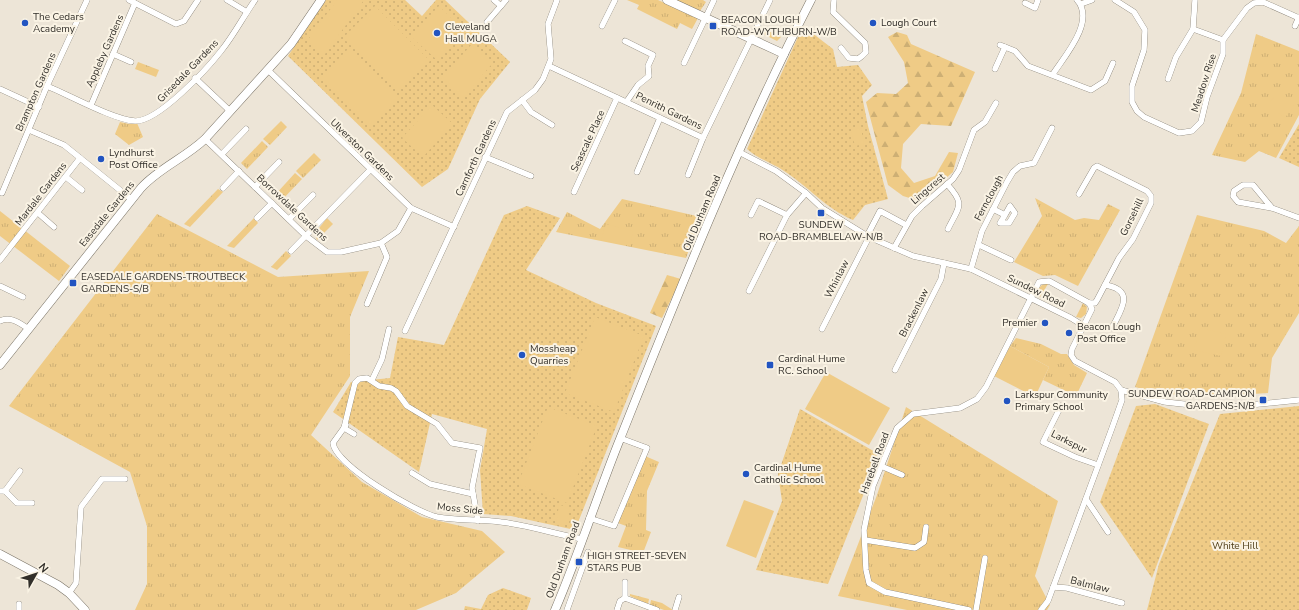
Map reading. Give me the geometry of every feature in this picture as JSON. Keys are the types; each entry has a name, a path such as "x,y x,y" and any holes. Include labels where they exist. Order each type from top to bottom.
{"street":[{"name":"Brampton Gardens","path":"2,193 47,86 87,0"},
{"path":"129,0 176,24 184,21 198,0"},
{"path":"228,0 247,12"},
{"name":"Grisedale Gardens","path":"47,86 121,119 136,121 152,116 167,106 221,51 255,0"},
{"name":"Easedale Gardens","path":"0,365 131,199 147,181 183,157 205,139 291,44 321,0"},
{"path":"494,0 501,6"},
{"path":"487,22 506,0"},
{"name":"Carnforth Gardens","path":"404,331 507,112 539,86 549,66 551,59 551,47 548,24 557,0"},
{"path":"602,26 615,0"},
{"path":"667,0 784,54"},
{"path":"684,63 714,0"},
{"name":"Penrith Gardens","path":"549,66 627,101 703,138 770,0"},
{"name":"Old Durham Road","path":"555,610 620,438 739,152 810,0"},
{"path":"834,0 833,12 865,42 866,48 862,56 854,59 849,58 841,48"},
{"path":"1026,3 1035,8 1038,0"},
{"path":"1053,74 1080,33 1083,17 1079,2 1092,0"},
{"name":"Meadow Rise","path":"1115,0 1134,12 1145,30 1144,50 1132,86 1132,102 1137,111 1144,117 1179,133 1192,131 1200,122 1207,97 1223,54 1223,40"},
{"path":"1168,79 1176,57 1193,29 1195,0"},
{"path":"1193,29 1223,40 1247,8 1254,3 1263,2 1299,18 1295,26"},
{"name":"Appleby Gardens","path":"91,105 135,3"},
{"path":"625,41 653,55 648,66 650,76 638,85 627,101"},
{"path":"995,69 1002,46 1015,52 1028,66 1053,74 1090,90 1105,81 1113,64"},
{"path":"113,54 131,62"},
{"name":"Ulverston Gardens","path":"268,71 411,208 454,227"},
{"path":"195,78 230,111"},
{"path":"0,89 39,107"},
{"name":"Seascale Place","path":"574,192 618,98"},
{"path":"522,100 531,112 552,125"},
{"name":"Lingcrest","path":"894,248 906,225 922,206 947,184 959,170 974,130 985,122 996,103"},
{"path":"637,172 660,118"},
{"name":"Fernclough","path":"971,269 982,231 1013,172 1020,166 1034,162 1052,128"},
{"path":"222,154 246,129"},
{"path":"29,130 64,146 131,199"},
{"path":"688,175 703,138"},
{"name":"Borrowdale Gardens","path":"205,139 306,236 327,252 341,252 381,243 398,231 411,208"},
{"name":"Sundew Road","path":"739,152 776,171 806,193 822,208 868,237 913,256 971,269 1079,323 1082,327"},
{"name":"Mardale Gardens","path":"0,260 80,158"},
{"path":"486,158 530,176"},
{"path":"256,187 279,162"},
{"name":"Gorsehill","path":"1079,194 1094,168 1097,166 1147,191 1151,196 1151,203 1133,239 1119,258 1095,303 1089,303"},
{"path":"290,251 370,170"},
{"path":"223,188 239,171"},
{"path":"66,177 82,190"},
{"path":"947,184 959,197 960,204 948,230"},
{"path":"1272,208 1253,184 1243,185 1234,191 1233,196 1238,202 1272,208 1298,217"},
{"path":"749,291 787,216 806,193"},
{"path":"289,219 313,195"},
{"path":"751,215 758,201 787,216"},
{"path":"257,218 272,203"},
{"path":"993,208 1005,215"},
{"name":"Whinlaw","path":"822,329 880,211 906,225"},
{"path":"38,213 54,227"},
{"path":"366,304 387,257 381,243"},
{"path":"979,245 1011,260"},
{"name":"Brackenlaw","path":"895,370 941,279 944,263"},
{"name":"Harebell Road","path":"969,610 885,592 869,582 864,530 874,486 881,466 897,428 913,414 960,408 977,399 986,387 1039,282 1048,280 1089,303"},
{"path":"1105,285 1114,286 1120,291 1124,298 1124,304 1112,328"},
{"path":"0,286 22,297"},
{"path":"1041,610 1048,602 1122,400 1121,390 1115,382 1075,362 1071,355 1072,349 1082,331 1082,327 1092,309 1089,303"},
{"path":"0,321 6,319 15,320 29,328"},
{"path":"372,380 382,359 389,329"},
{"path":"354,434 345,426 346,417 355,383 362,378 367,378 379,386 391,388 396,391 407,406 436,424 452,443 480,448 472,488 478,521"},
{"path":"1121,390 1165,402 1219,408 1299,400"},
{"name":"Larkspur","path":"1061,406 1043,442 1075,457 1098,465"},
{"name":"Moss Side","path":"345,426 332,443 333,449 351,466 382,490 423,512 438,517 501,522 582,540"},
{"name":"Old Durham Road","path":"589,518 614,526 647,448 620,438"},
{"path":"881,466 902,475"},
{"path":"20,471 3,492 17,503 32,503"},
{"path":"412,473 430,484 474,494"},
{"path":"69,593 76,583 81,506 102,479 125,479"},
{"path":"1086,499 1108,532"},
{"path":"865,540 915,548 924,542 926,528"},
{"path":"567,610 588,552"},
{"path":"0,554 69,593 85,610"},
{"path":"976,610 985,558"},
{"path":"625,582 625,598"},
{"name":"Balmlaw","path":"1053,587 1067,588 1122,603"},
{"path":"675,610 679,597"},
{"path":"617,610 620,601 625,598"},
{"path":"625,598 657,610"}],"green space":[{"path":"326,0 405,0 422,16 436,0 445,0 510,62 480,99 448,169 422,187 288,56"},
{"path":"337,0 364,0 325,54 307,41"},
{"path":"627,0 658,0 698,18 692,29 680,23 677,29 637,9 639,5"},
{"path":"675,0 703,0 706,2 700,11"},
{"path":"375,6 430,61 398,91 343,38"},
{"name":"Cleveland Hall MUGA","path":"439,6 464,30 437,60 410,36"},
{"path":"803,26 833,49 837,67 858,65 872,85 862,96 868,126 888,199 865,205 853,220 834,210 793,177 756,156 747,149"},
{"path":"762,28 781,37 777,41 765,35"},
{"path":"897,32 907,35 911,44 975,72 951,126 921,124 903,144 901,168 914,183 935,176 949,152 958,153 953,172 937,186 916,200 903,196 888,185 866,102 877,93 896,94 908,83 904,62 888,37"},
{"path":"1256,34 1299,51 1299,115 1276,158 1259,151 1245,162 1212,155 1241,93"},
{"path":"471,45 492,64 462,99 441,79"},
{"path":"348,49 398,98 369,127 320,78"},
{"path":"138,62 159,70 156,77 135,69"},
{"path":"1277,95 1295,104 1285,118 1268,103"},
{"path":"432,105 453,124 423,157 402,138"},
{"path":"281,121 287,127 270,145 263,139"},
{"path":"120,122 129,124 137,123 143,137 129,145 115,134"},
{"path":"1299,124 1299,167 1279,158"},
{"path":"861,128 864,144 855,146 851,130"},
{"path":"262,141 268,147 247,169 241,163"},
{"path":"314,153 321,160 303,178 296,171"},
{"path":"295,173 302,179 281,201 275,195"},
{"path":"218,189 223,192 190,227 184,224"},
{"path":"1035,198 1075,220 1084,218 1099,220 1108,204 1120,210 1078,286 1055,275 1043,276 1014,262 1042,216"},
{"path":"622,199 701,217 686,258 556,232 567,212 600,229"},
{"path":"527,206 560,218 526,270 596,303 656,326 575,530 511,516 483,514 480,470 487,429 432,414 419,472 333,412 351,382 390,378 398,337 444,345 504,215"},
{"path":"0,211 70,266 59,281 0,236"},
{"path":"157,214 278,277 369,271 350,317 350,376 311,435 362,482 422,517 482,531 505,552 456,593 416,610 135,610 147,584 147,526 130,472 9,406"},
{"path":"1197,215 1264,231 1286,243 1299,226 1299,313 1272,358 1268,393 1201,396 1168,394 1135,387"},
{"path":"254,218 258,223 234,248 227,246"},
{"path":"327,218 333,224 317,240 315,235 316,232"},
{"path":"606,224 633,231 630,246 601,240"},
{"path":"286,251 291,256 277,270 271,267"},
{"path":"667,275 681,279 662,318 650,313"},
{"path":"1044,283 1048,284 1040,297 1037,290"},
{"path":"1083,303 1087,307 1086,314 1081,318 1076,317"},
{"path":"595,317 644,336 614,412 565,393"},
{"path":"1200,328 1226,334 1221,356 1194,350"},
{"path":"1016,338 1041,344 1061,354 1067,354 1074,365 1087,373 1076,396 1043,380 1049,367 1010,346"},
{"path":"1010,346 1049,367 1035,397 994,376"},
{"path":"826,372 890,408 869,445 805,409"},
{"path":"1155,404 1209,424 1152,578 1100,502 1136,406"},
{"name":"White Hill","path":"1299,406 1299,610 1147,610 1159,564 1220,414"},
{"path":"548,407 597,426 567,503 518,484"},
{"path":"906,407 1058,501 1035,576 1050,605 1047,610 907,610 838,596 877,495"},
{"path":"800,409 877,453 874,468 828,584 756,570 782,501 778,474"},
{"path":"645,456 659,462 647,491 646,530 651,532 643,553 618,547 626,526 618,523"},
{"path":"744,500 774,511 756,558 726,546"},
{"path":"559,505 570,507 566,525 556,524"},
{"path":"503,588 531,598 527,610 464,610 465,606 481,609 488,595"},
{"path":"630,594 649,599 648,604 630,596"},
{"path":"651,600 662,603 673,610 664,610 650,605"}],"place":[{"name":"The Cedars Academy","path":"25,23"},
{"name":"Lough Court","path":"873,23"},
{"name":"BEACON LOUGH ROAD-WYTHBURN-W/B","path":"713,26"},
{"name":"Cleveland Hall MUGA","path":"437,33"},
{"name":"Lyndhurst Post Office","path":"101,159"},
{"name":"SUNDEW ROAD-BRAMBLELAW-N/B","path":"821,213"},
{"name":"EASEDALE GARDENS-TROUTBECK GARDENS-S/B","path":"73,283"},
{"name":"Premier","path":"1045,323"},
{"name":"Beacon Lough Post Office","path":"1069,333"},
{"name":"Mossheap Quarries","path":"522,355"},
{"name":"Cardinal Hume RC. School","path":"770,365"},
{"name":"SUNDEW ROAD-CAMPION GARDENS-N/B","path":"1263,400"},
{"name":"Larkspur Community Primary School","path":"1007,401"},
{"name":"Cardinal Hume Catholic School","path":"746,474"},
{"name":"HIGH STREET-SEVEN STARS PUB","path":"579,562"}]}
